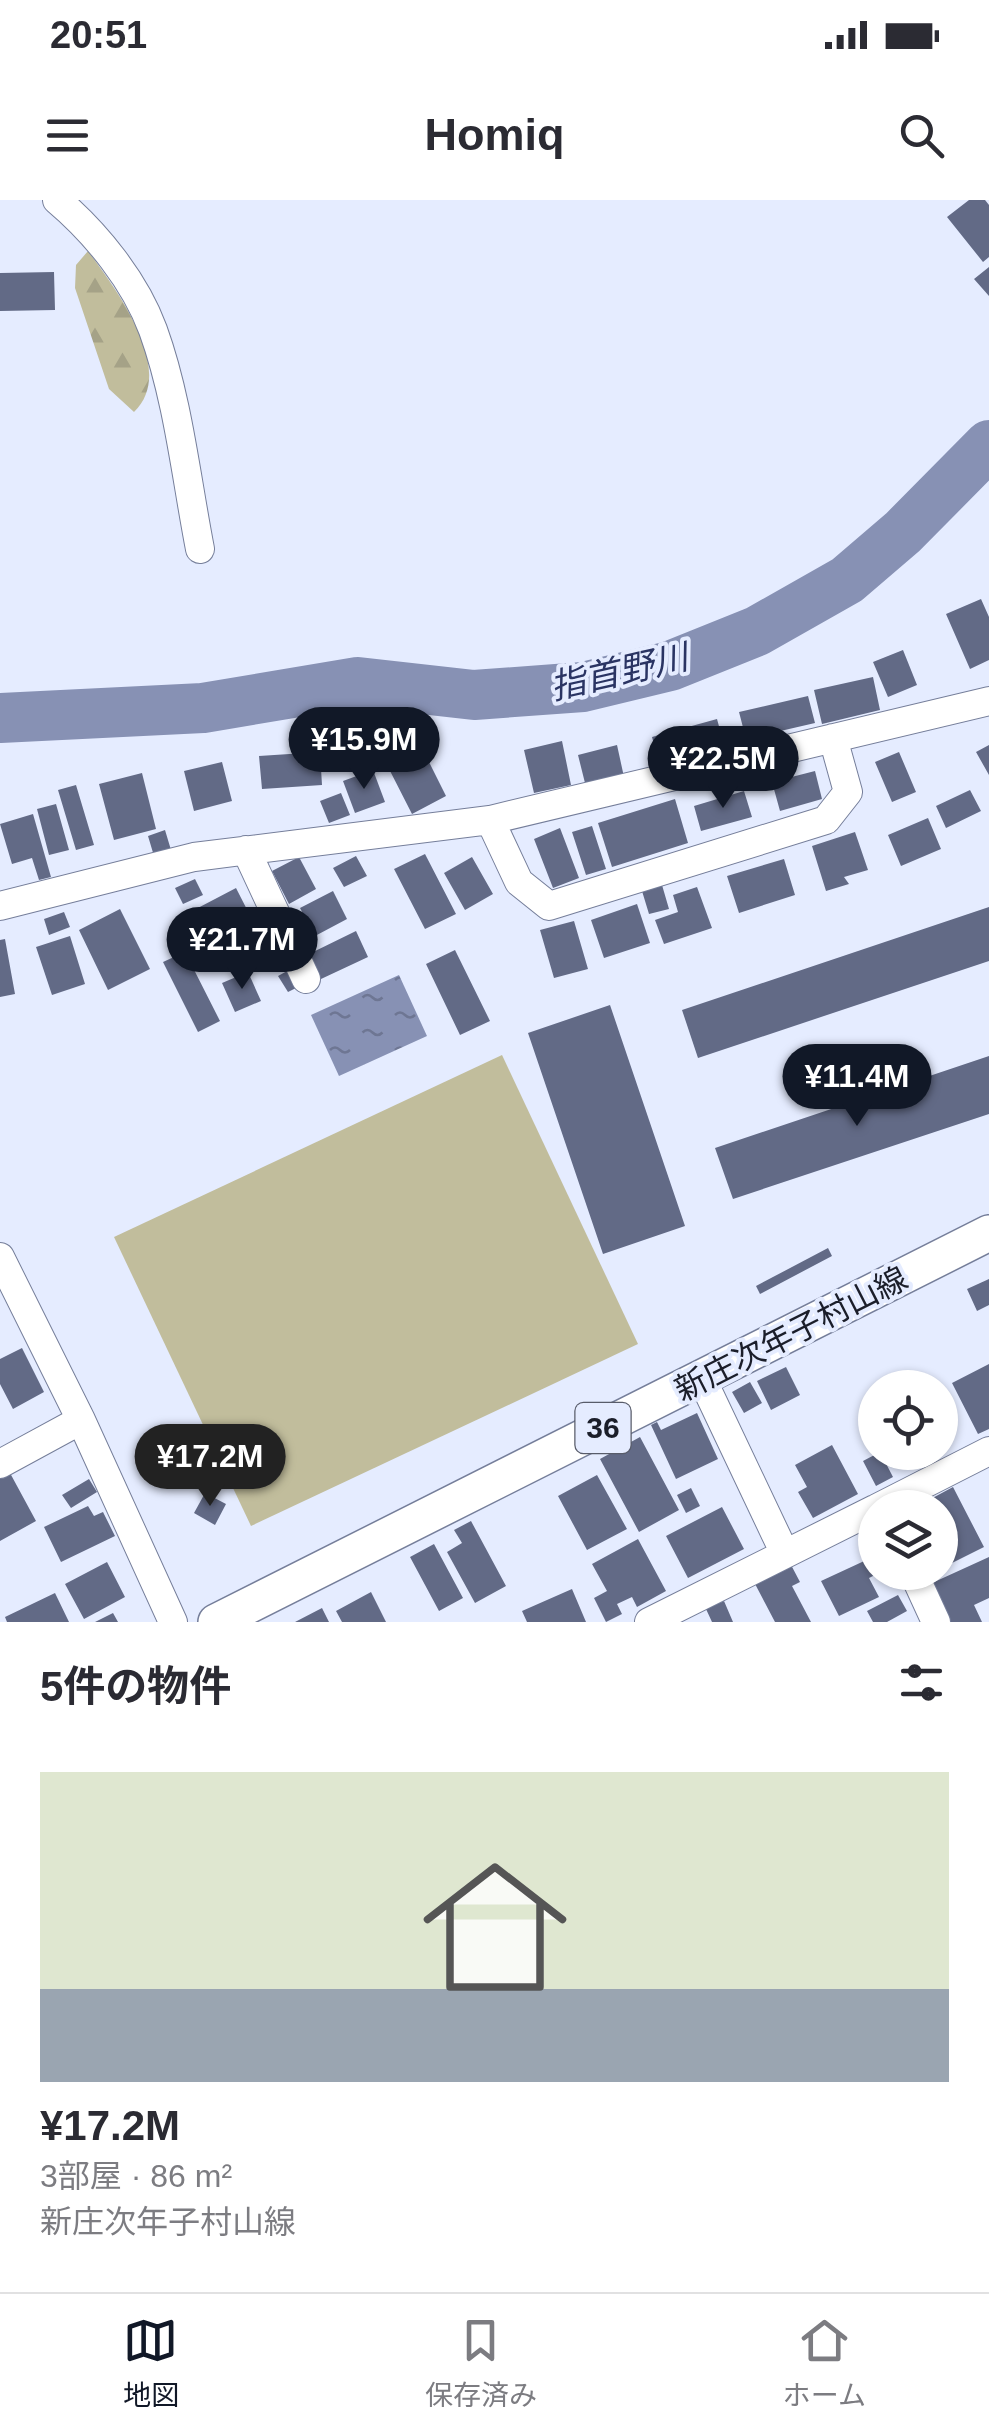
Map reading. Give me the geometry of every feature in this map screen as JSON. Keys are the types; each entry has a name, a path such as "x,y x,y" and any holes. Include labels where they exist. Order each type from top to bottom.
{"main road":[{"name":"新庄次年子村山線","path":"216,1622 989,1233"}],"street":[{"path":"57,200 98,242 132,286 152,328 167,378 200,549"},
{"path":"0,906 194,857 490,820 989,702"},
{"path":"490,820 519,882 550,906 826,820 848,792 833,738"},
{"path":"246,850 306,978"},
{"path":"0,1257 174,1622"},
{"path":"702,1378 784,1554"},
{"path":"0,1464 81,1420"},
{"path":"913,1490 989,1452"},
{"path":"648,1622 858,1517"},
{"path":"921,1590 936,1622"}],"green space":[{"path":"88,251 126,307 146,352 146,395 134,412 109,389 75,288 76,265"},
{"path":"502,1055 638,1344 251,1526 114,1237"}],"water":[{"path":"399,975 427,1036 339,1076 311,1015"}],"building":[{"path":"969,200 985,200 989,205 989,257 983,262 947,217"},
{"path":"989,267 989,296 974,279"},
{"path":"54,272 55,310 0,311 0,273"},
{"path":"981,599 989,617 989,660 970,669 946,614"},
{"path":"903,650 917,685 888,697 873,662"},
{"path":"873,677 880,710 822,724 814,690"},
{"path":"808,696 815,723 746,739 739,712"},
{"path":"717,719 726,752 661,769 652,737"},
{"path":"562,741 571,785 534,793 524,750"},
{"path":"617,745 624,777 586,787 578,755"},
{"path":"989,745 989,775 976,752"},
{"path":"422,748 446,796 412,814 387,765"},
{"path":"320,752 322,785 262,789 259,756"},
{"path":"899,752 916,792 892,802 875,762"},
{"path":"222,762 232,801 194,811 184,771"},
{"path":"373,770 385,802 355,813 343,781"},
{"path":"815,771 822,799 780,811 772,782"},
{"path":"142,773 156,829 114,840 99,784"},
{"path":"76,785 94,845 76,850 58,790"},
{"path":"970,790 981,811 946,828 936,806"},
{"path":"744,791 752,817 701,831 694,806"},
{"path":"341,793 350,815 329,823 320,801"},
{"path":"675,799 688,843 612,867 598,823"},
{"path":"56,804 69,850 49,855 37,809"},
{"path":"33,814 51,877 39,880 32,858 12,864 0,824"},
{"path":"928,818 941,849 901,866 888,835"},
{"path":"592,826 606,869 586,875 572,832"},
{"path":"560,828 579,878 553,888 534,839"},
{"path":"165,830 171,850 154,856 148,836"},
{"path":"855,832 868,870 844,877 849,884 826,891 812,846"},
{"path":"425,854 456,914 425,929 394,869"},
{"path":"356,856 367,876 344,887 333,868"},
{"path":"299,857 316,889 289,904 272,871"},
{"path":"472,857 493,894 465,910 444,873"},
{"path":"784,859 795,895 739,913 727,876"},
{"path":"195,879 203,895 183,904 175,888"},
{"path":"662,885 669,909 649,914 642,891"},
{"path":"697,887 712,928 664,944 655,920 678,912 673,895"},
{"path":"236,888 266,947 224,968 194,910"},
{"path":"333,891 347,919 315,936 300,908"},
{"path":"637,904 650,943 604,958 591,920"},
{"path":"989,907 989,961 698,1058 682,1010"},
{"path":"120,909 150,969 108,990 79,930"},
{"path":"64,912 70,927 49,935 44,919"},
{"path":"574,921 588,969 554,978 540,930"},
{"path":"356,931 368,957 321,979 309,954"},
{"path":"70,936 85,984 52,995 36,947"},
{"path":"5,939 15,994 0,997 0,940"},
{"path":"455,950 490,1021 460,1035 426,964"},
{"path":"185,952 220,1021 198,1032 163,962"},
{"path":"289,970 298,987 288,992 278,976"},
{"path":"248,972 261,1001 235,1012 222,983"},
{"path":"610,1005 685,1226 603,1254 528,1033"},
{"path":"989,1056 989,1114 733,1199 715,1148"},
{"path":"828,1248 832,1256 760,1294 756,1286"},
{"path":"989,1279 989,1305 977,1311 967,1289"},
{"path":"22,1348 44,1392 13,1409 0,1384 0,1359"},
{"path":"989,1364 989,1429 978,1434 958,1395 958,1380"},
{"path":"786,1367 800,1395 771,1410 757,1381"},
{"path":"750,1382 762,1403 744,1413 732,1392"},
{"path":"697,1413 718,1459 676,1479 651,1425 657,1422 661,1430"},
{"path":"640,1437 679,1510 639,1532 600,1459"},
{"path":"832,1445 858,1494 813,1518 798,1492 807,1487 795,1465"},
{"path":"868,1470 889,1470 893,1477 876,1486"},
{"path":"10,1473 36,1521 0,1541 0,1478"},
{"path":"597,1475 627,1529 587,1550 558,1496"},
{"path":"89,1479 97,1492 71,1508 62,1495"},
{"path":"691,1488 700,1506 686,1513 677,1495"},
{"path":"205,1493 226,1504 215,1525 194,1513"},
{"path":"958,1497 984,1547 958,1560"},
{"path":"88,1506 94,1516 103,1512 115,1536 61,1562 44,1527"},
{"path":"722,1507 744,1549 688,1578 666,1536"},
{"path":"471,1521 506,1586 475,1603 447,1552 462,1543 454,1530"},
{"path":"638,1539 666,1591 637,1607 632,1597 617,1604 622,1614 606,1622 594,1598 607,1591 592,1564"},
{"path":"434,1544 463,1598 439,1611 410,1557"},
{"path":"989,1557 989,1598 974,1605 982,1622 950,1622 935,1590 958,1590 958,1571"},
{"path":"107,1562 125,1597 84,1619 65,1584"},
{"path":"790,1563 800,1582 792,1586 811,1622 775,1622 754,1582"},
{"path":"858,1564 858,1590 875,1590 879,1597 839,1616 821,1581"},
{"path":"572,1589 586,1622 527,1622 522,1611"},
{"path":"371,1592 386,1622 342,1622 336,1611"},
{"path":"55,1593 69,1622 7,1622 5,1617"},
{"path":"898,1595 907,1611 887,1622 873,1622 867,1611"},
{"path":"724,1601 733,1622 712,1622 706,1609"},
{"path":"322,1608 329,1622 295,1622"},
{"path":"113,1613 118,1622 95,1622"}],"waterway":[{"name":"指首野川","path":"0,718 203,708 358,682 474,695 583,687 670,666 757,631 847,580 903,532 989,445"}]}
